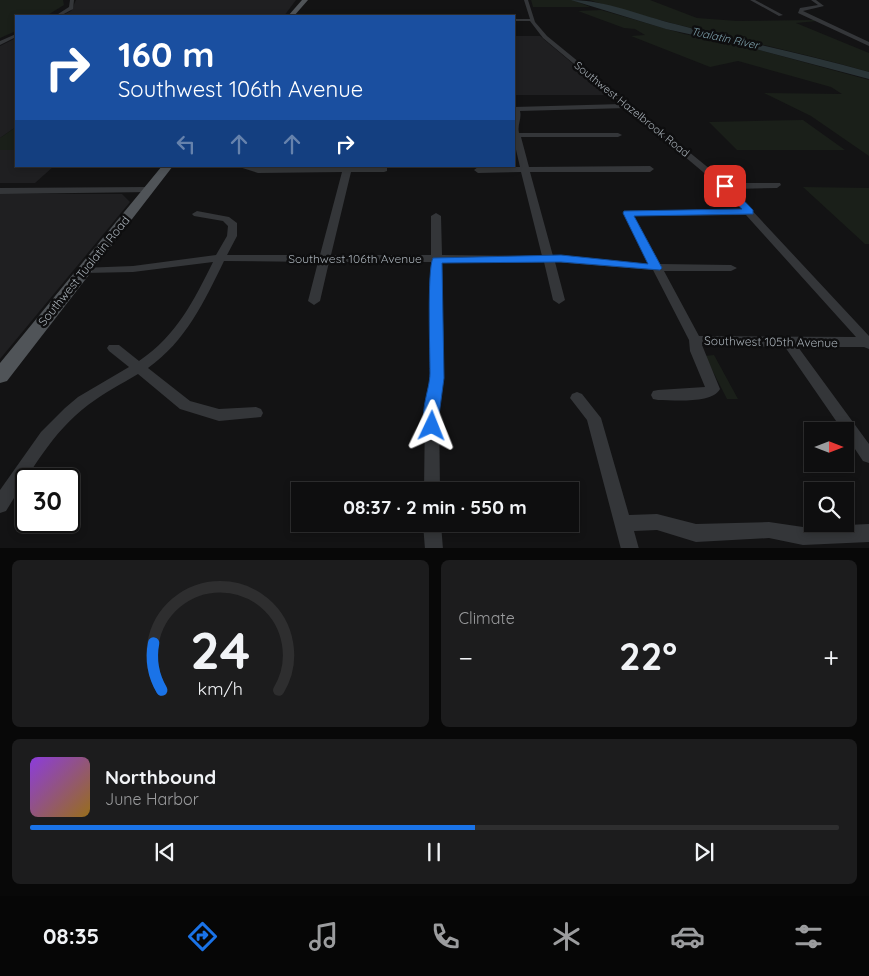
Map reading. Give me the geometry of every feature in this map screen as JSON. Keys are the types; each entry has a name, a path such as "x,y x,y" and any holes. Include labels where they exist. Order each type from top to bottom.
{"main road":[{"path":"292,15 305,0"},
{"name":"Southwest Tualatin Road","path":"0,376 167,167"}],"street":[{"path":"59,15 71,8 72,0"},
{"name":"Southwest Hazelbrook Road","path":"526,0 532,20 546,38 725,186 868,343"},
{"path":"752,0 781,15"},
{"path":"813,0 822,6 800,11 869,44"},
{"path":"812,17 806,11 828,6 818,0"},
{"path":"515,20 532,20"},
{"path":"0,43 15,36"},
{"path":"515,124 518,117 516,108 629,106"},
{"path":"559,300 515,135 618,135"},
{"path":"254,167 384,169"},
{"path":"314,301 348,168"},
{"path":"478,170 650,169"},
{"path":"725,186 777,185"},
{"path":"0,190 148,190"},
{"path":"695,340 628,213 750,212"},
{"path":"0,505 42,440 81,402 139,367 159,353 176,337 232,236 233,225 226,219 197,214"},
{"path":"432,482 432,409 437,378 436,216"},
{"name":"Southwest 106th Avenue","path":"85,270 133,269 219,258 583,260 656,268 731,268"},
{"name":"Southwest 105th Avenue","path":"658,395 712,392 712,385 697,351 695,340 868,343"},
{"path":"789,343 869,456"},
{"path":"114,348 185,405 219,415 256,414"},
{"path":"577,398 594,418 630,548"},
{"path":"623,523 657,522 696,533 769,530 803,536 869,533"},
{"path":"433,532 434,548"}],"shaded area":[{"path":"0,0 63,0 64,5 48,15 15,15 15,31 0,38"},
{"path":"76,0 296,0 285,15 63,15 71,11"},
{"path":"531,0 573,0 590,7 533,7"},
{"path":"589,0 650,0 697,18 737,21 814,20 817,21 796,23 869,53 869,72 799,53 658,20"},
{"path":"601,10 684,34 748,47 869,80 869,156 811,116 764,93 842,94 831,87 738,61 710,67 631,36 645,35 635,29 624,28 578,11"},
{"path":"515,36 540,36 610,95 515,95"},
{"path":"15,38 15,128 0,138 0,46"},
{"path":"803,120 845,150 737,150 709,122"},
{"path":"15,128 15,150 0,150 0,138"},
{"path":"0,150 15,150 15,167 53,167 35,183 0,183"},
{"path":"803,187 869,188 869,244 865,244"},
{"path":"0,194 122,194 130,202 0,359"},
{"path":"714,355 738,399 727,399 705,356"}],"water":[{"name":"Tualatin River","path":"571,0 611,5 675,24 845,65 869,72 869,79 748,47 666,29"}],"route":[{"path":"432,426 432,409 437,378 437,260 561,259 656,268 628,213 750,212 725,186"}]}
